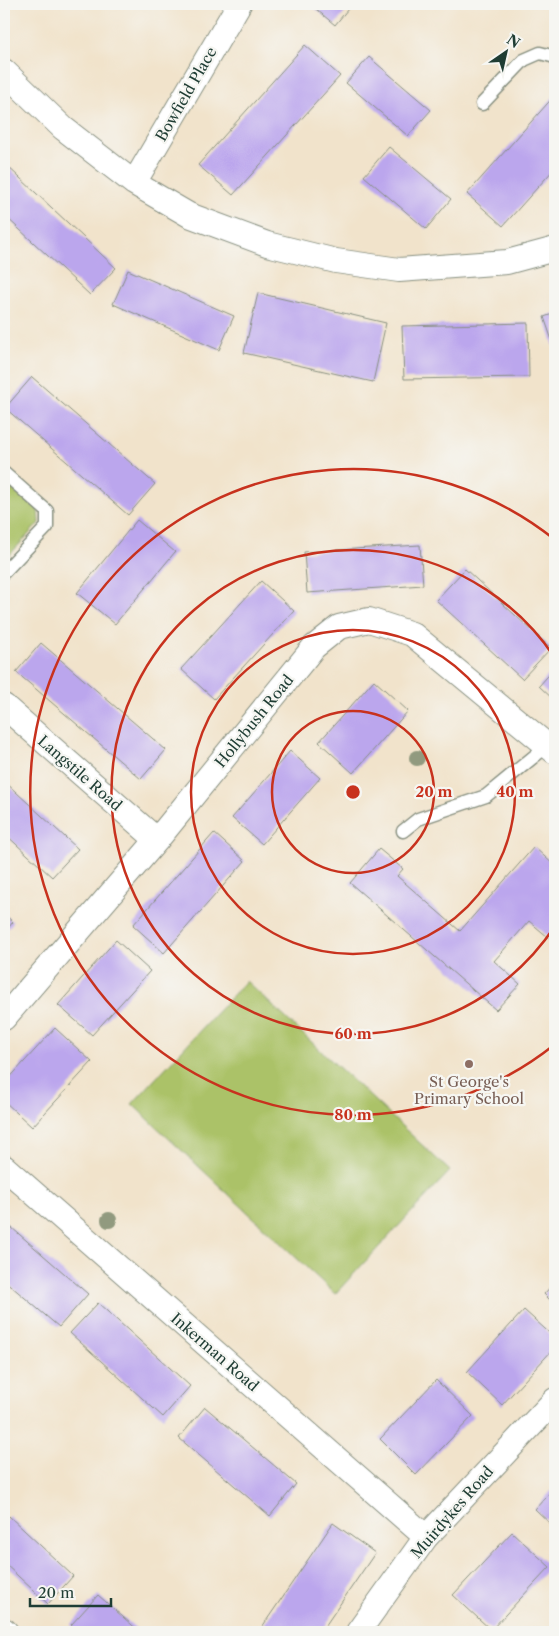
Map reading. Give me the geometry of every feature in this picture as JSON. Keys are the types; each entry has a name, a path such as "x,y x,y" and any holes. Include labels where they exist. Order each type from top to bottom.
{"street":[{"name":"Bowfield Place","path":"134,183 238,4"},
{"path":"4,71 63,128 134,183 189,215 266,244 336,261 399,270 507,262 555,249"},
{"name":"Hollybush Road","path":"4,1018 157,840 314,647 339,627 369,620 412,634 552,748"},
{"name":"Langstile Road","path":"4,706 157,840"},
{"name":"Inkerman Road","path":"4,1167 426,1537"},
{"name":"Muirdykes Road","path":"358,1632 426,1537 555,1400"}],"lane":[{"path":"482,104 524,60 540,53 555,57"},
{"path":"4,474 47,510 47,527 4,572"},
{"path":"403,831 418,819 486,796 552,748"}],"green space":[{"path":"4,483 38,509 39,523 4,561"},
{"path":"246,981 450,1171 335,1294 132,1104"}],"building":[{"path":"312,4 352,4 335,25"},
{"path":"305,45 340,76 233,195 198,165"},
{"path":"369,57 431,110 408,136 346,83"},
{"path":"555,95 555,168 503,226 467,194"},
{"path":"389,147 451,199 426,229 364,176"},
{"path":"4,163 116,268 90,295 4,215"},
{"path":"128,270 234,316 219,350 113,304"},
{"path":"258,293 386,323 373,382 244,353"},
{"path":"555,313 555,349 544,317"},
{"path":"528,323 529,377 404,379 402,326"},
{"path":"32,377 155,484 128,515 5,408"},
{"path":"137,520 175,552 115,624 77,593"},
{"path":"420,545 423,585 307,593 304,552"},
{"path":"465,569 551,648 522,679 436,600"},
{"path":"261,581 294,611 214,699 181,669"},
{"path":"41,643 166,750 141,779 16,672"},
{"path":"555,668 555,701 539,686"},
{"path":"374,680 408,711 353,773 319,742"},
{"path":"290,751 320,778 262,844 232,818"},
{"path":"4,781 78,849 52,877 4,833"},
{"path":"214,833 245,861 164,953 133,925"},
{"path":"534,847 555,866 555,943 529,921 494,961 520,984 496,1010 350,883 379,849 403,869 397,876 460,931"},
{"path":"4,914 13,922 4,933"},
{"path":"116,940 150,971 92,1035 58,1005"},
{"path":"55,1028 92,1062 32,1127 4,1101 4,1084"},
{"path":"4,1221 88,1294 59,1327 4,1280"},
{"path":"555,1282 555,1305 544,1294"},
{"path":"98,1303 190,1386 163,1417 70,1333"},
{"path":"524,1310 555,1338 555,1347 502,1405 467,1372"},
{"path":"436,1380 473,1416 416,1475 380,1439"},
{"path":"205,1407 296,1484 270,1516 179,1438"},
{"path":"555,1487 555,1528 535,1509"},
{"path":"9,1516 73,1576 48,1604 4,1563 4,1522"},
{"path":"333,1523 375,1553 321,1632 270,1632 262,1627"},
{"path":"512,1532 550,1567 491,1630 453,1595"},
{"path":"98,1595 140,1632 79,1632 71,1625"}],"place":[{"name":"St George's Primary School","path":"469,1064"}]}
